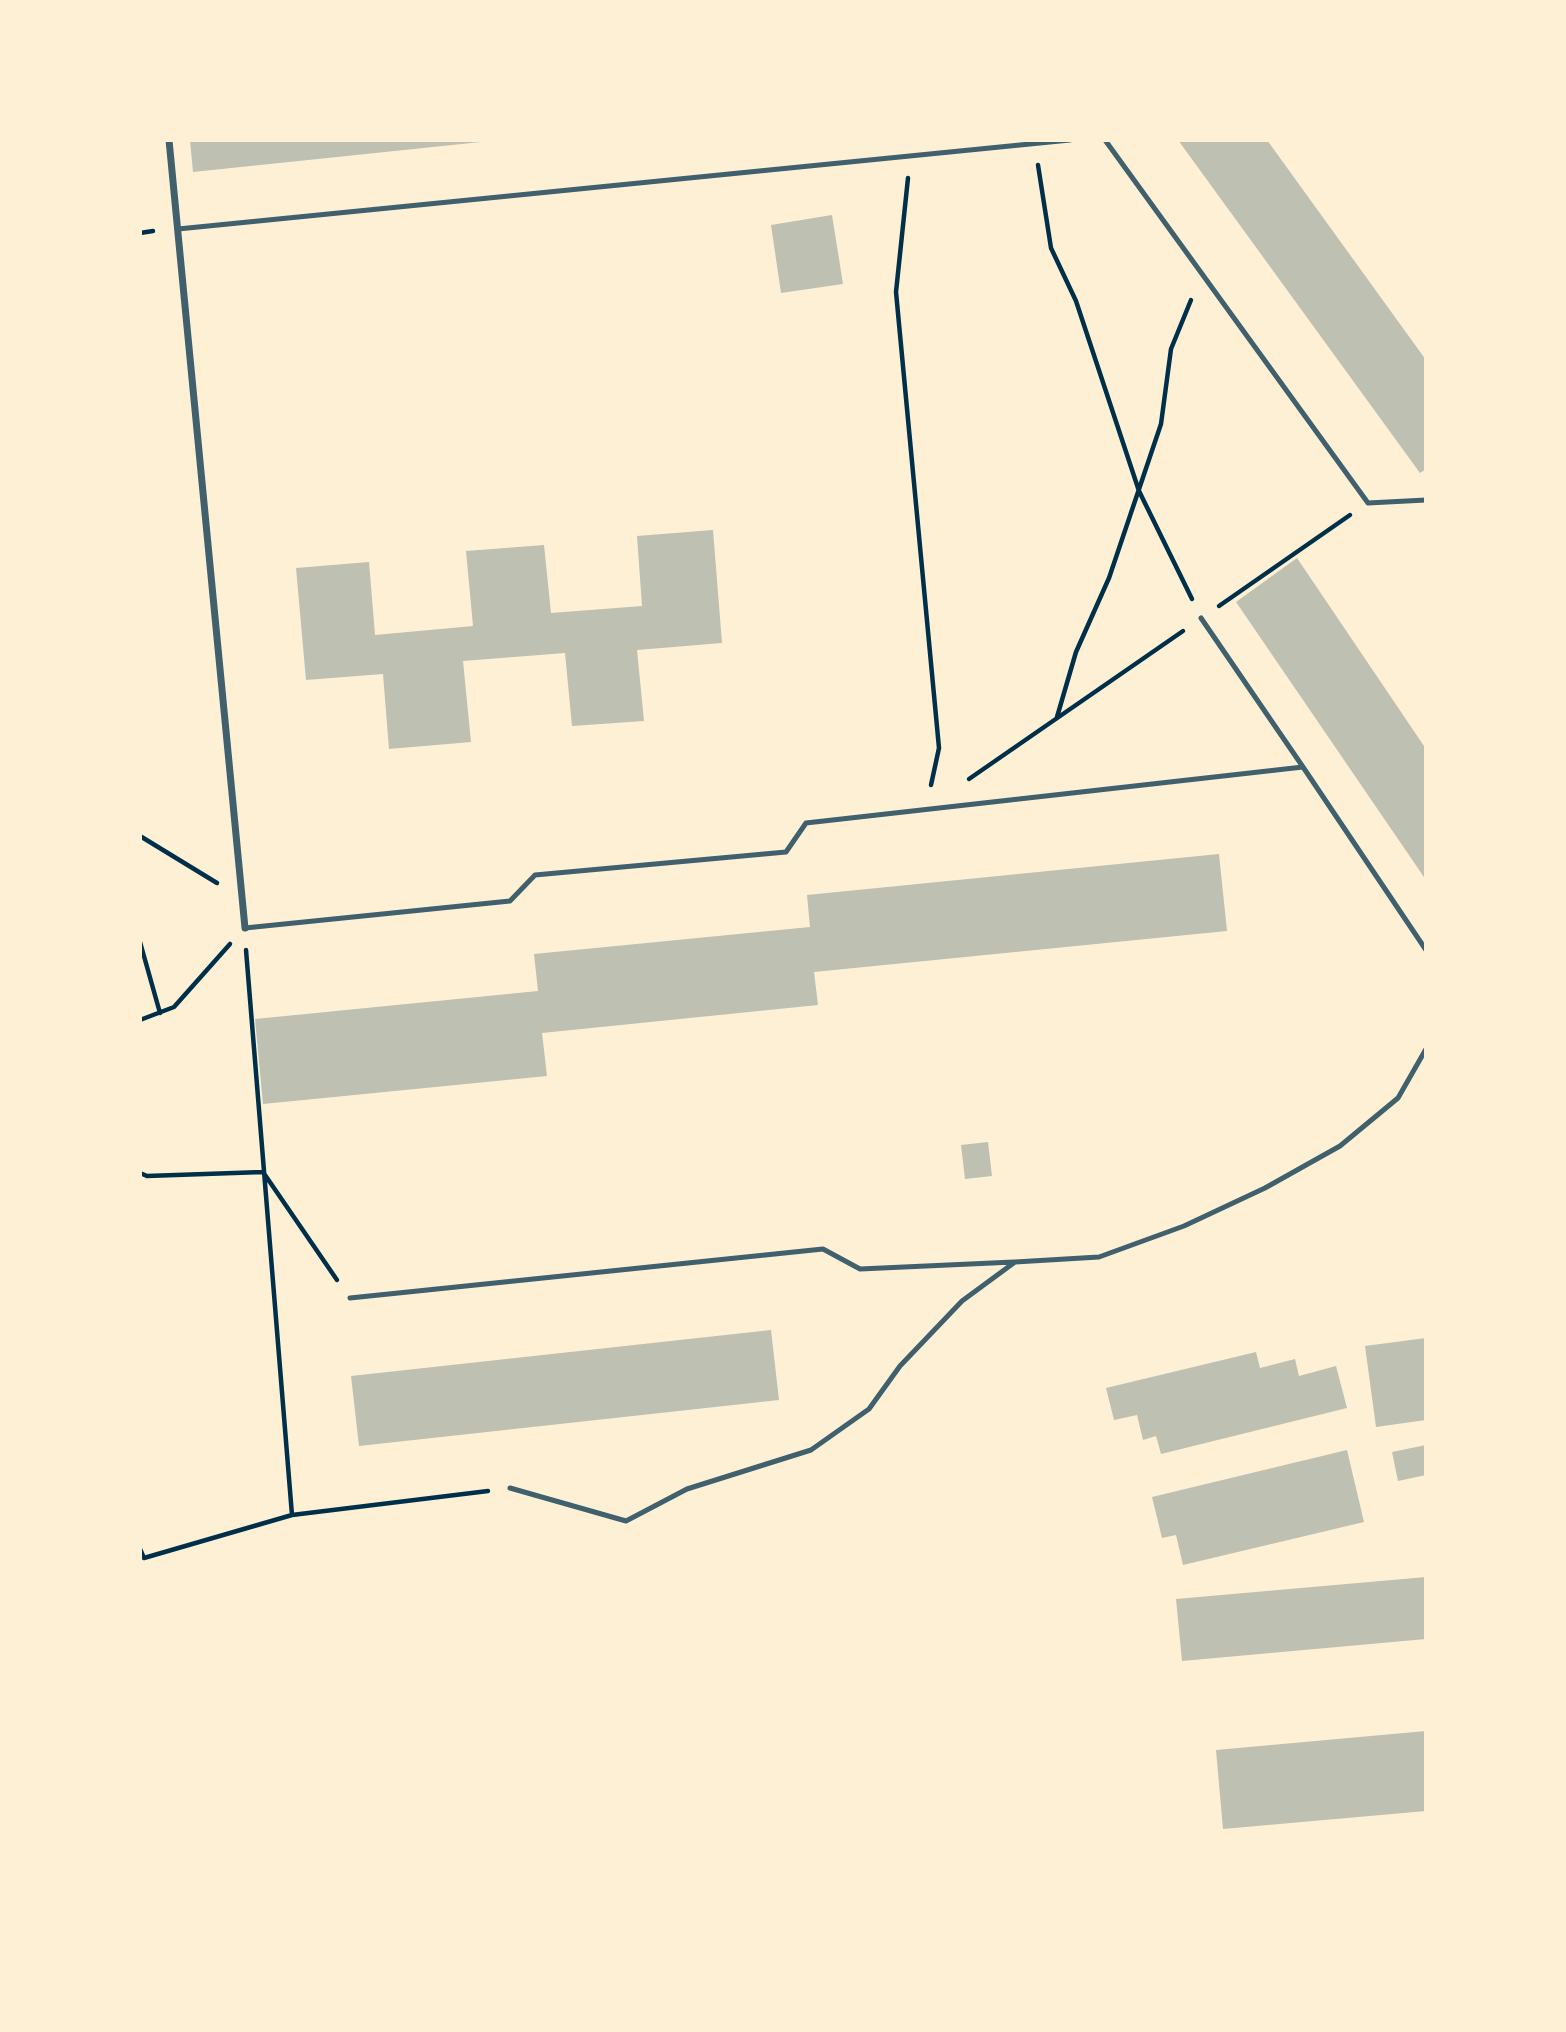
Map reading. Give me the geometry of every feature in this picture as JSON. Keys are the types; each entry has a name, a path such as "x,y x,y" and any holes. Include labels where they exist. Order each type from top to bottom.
{"street":[{"path":"169,140 245,928"}],"lane":[{"path":"178,229 1070,140"},
{"path":"1105,140 1368,503 1426,500"},
{"path":"1201,618 1426,950"},
{"path":"245,928 510,901 535,875 786,852 806,822 1303,768"},
{"path":"350,1298 823,1249 860,1269 1100,1257 1184,1226 1265,1188 1340,1146 1398,1098 1426,1049"},
{"path":"510,1488 626,1521 687,1489 811,1450 869,1409 900,1366 962,1301 1016,1262"}],"path":[{"path":"1034,143 1051,248 1076,301 1139,491 1201,618"},
{"path":"910,156 896,292 939,748 925,810"},
{"path":"1057,719 1076,652 1109,578 1161,424 1171,349 1202,274"},
{"path":"925,810 1368,503"},
{"path":"140,836 242,899"},
{"path":"140,1020 174,1007 245,928"},
{"path":"245,928 292,1515"},
{"path":"140,942 159,1013"},
{"path":"140,1173 147,1176 263,1172"},
{"path":"263,1172 350,1298"},
{"path":"140,1549 142,1559 292,1515 510,1488"}],"building":[{"path":"190,140 481,140 481,142 193,172"},
{"path":"1178,140 1267,140 1426,360 1426,469 1420,473"},
{"path":"832,215 843,284 781,293 771,225"},
{"path":"713,530 722,643 637,650 644,721 572,726 565,653 463,661 471,742 389,749 383,674 306,680 296,568 369,562 375,635 473,626 466,551 544,545 551,613 642,606 637,536"},
{"path":"1297,558 1426,749 1426,880 1236,602"},
{"path":"1219,854 1227,931 814,972 818,1005 542,1033 547,1076 263,1104 255,1019 538,991 534,954 810,927 807,895"},
{"path":"988,1142 992,1176 965,1179 961,1145"},
{"path":"771,1330 779,1400 359,1446 351,1376"},
{"path":"1426,1338 1426,1420 1376,1427 1365,1346"},
{"path":"1256,1352 1260,1368 1295,1359 1299,1376 1336,1366 1347,1408 1161,1454 1156,1436 1143,1440 1137,1415 1114,1420 1106,1388"},
{"path":"1426,1445 1426,1475 1398,1481 1392,1452"},
{"path":"1347,1450 1364,1522 1183,1565 1176,1535 1162,1538 1152,1497"},
{"path":"1426,1577 1426,1639 1182,1661 1176,1599"},
{"path":"1426,1731 1426,1811 1223,1829 1216,1750"}]}
